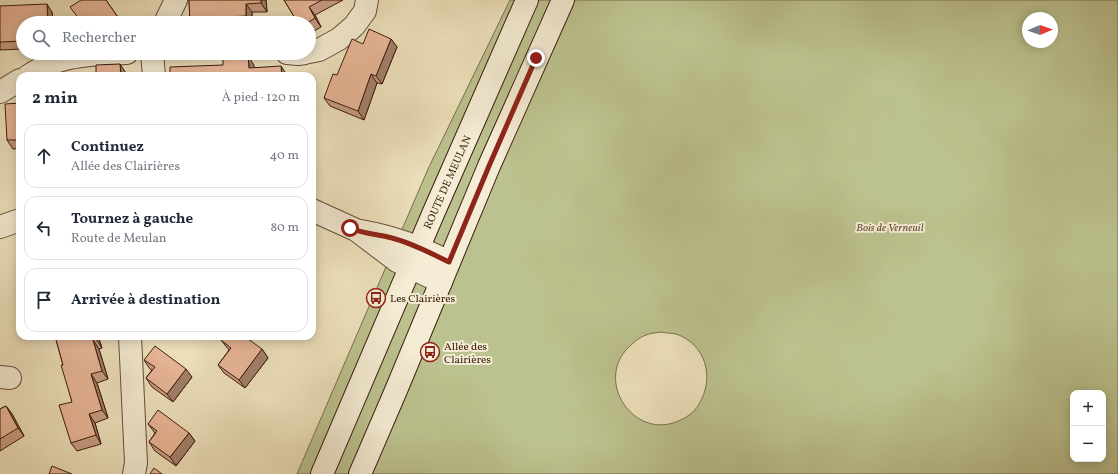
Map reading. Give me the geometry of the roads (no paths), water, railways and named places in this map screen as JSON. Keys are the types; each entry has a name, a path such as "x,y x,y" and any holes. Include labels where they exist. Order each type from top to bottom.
{"main road":[{"path":"168,16 176,0"},
{"path":"316,51 339,39 354,26 365,11 366,0"},
{"name":"ROUTE DE MEULAN","path":"322,474 527,0"},
{"path":"360,474 489,166 563,0"},
{"path":"34,72 62,60"},
{"path":"153,60 154,72"},
{"path":"0,92 16,82"},
{"path":"316,212 356,230 397,261 441,282"},
{"path":"0,227 16,221"},
{"path":"356,230 391,237 419,247 449,262"},
{"path":"130,340 136,463 134,474"}],"place":[{"name":"Les Clairières","path":"376,298"},
{"name":"Allée des Clairières","path":"430,352"}],"park label":[{"name":"Bois de Verneuil","path":"890,227"}]}
